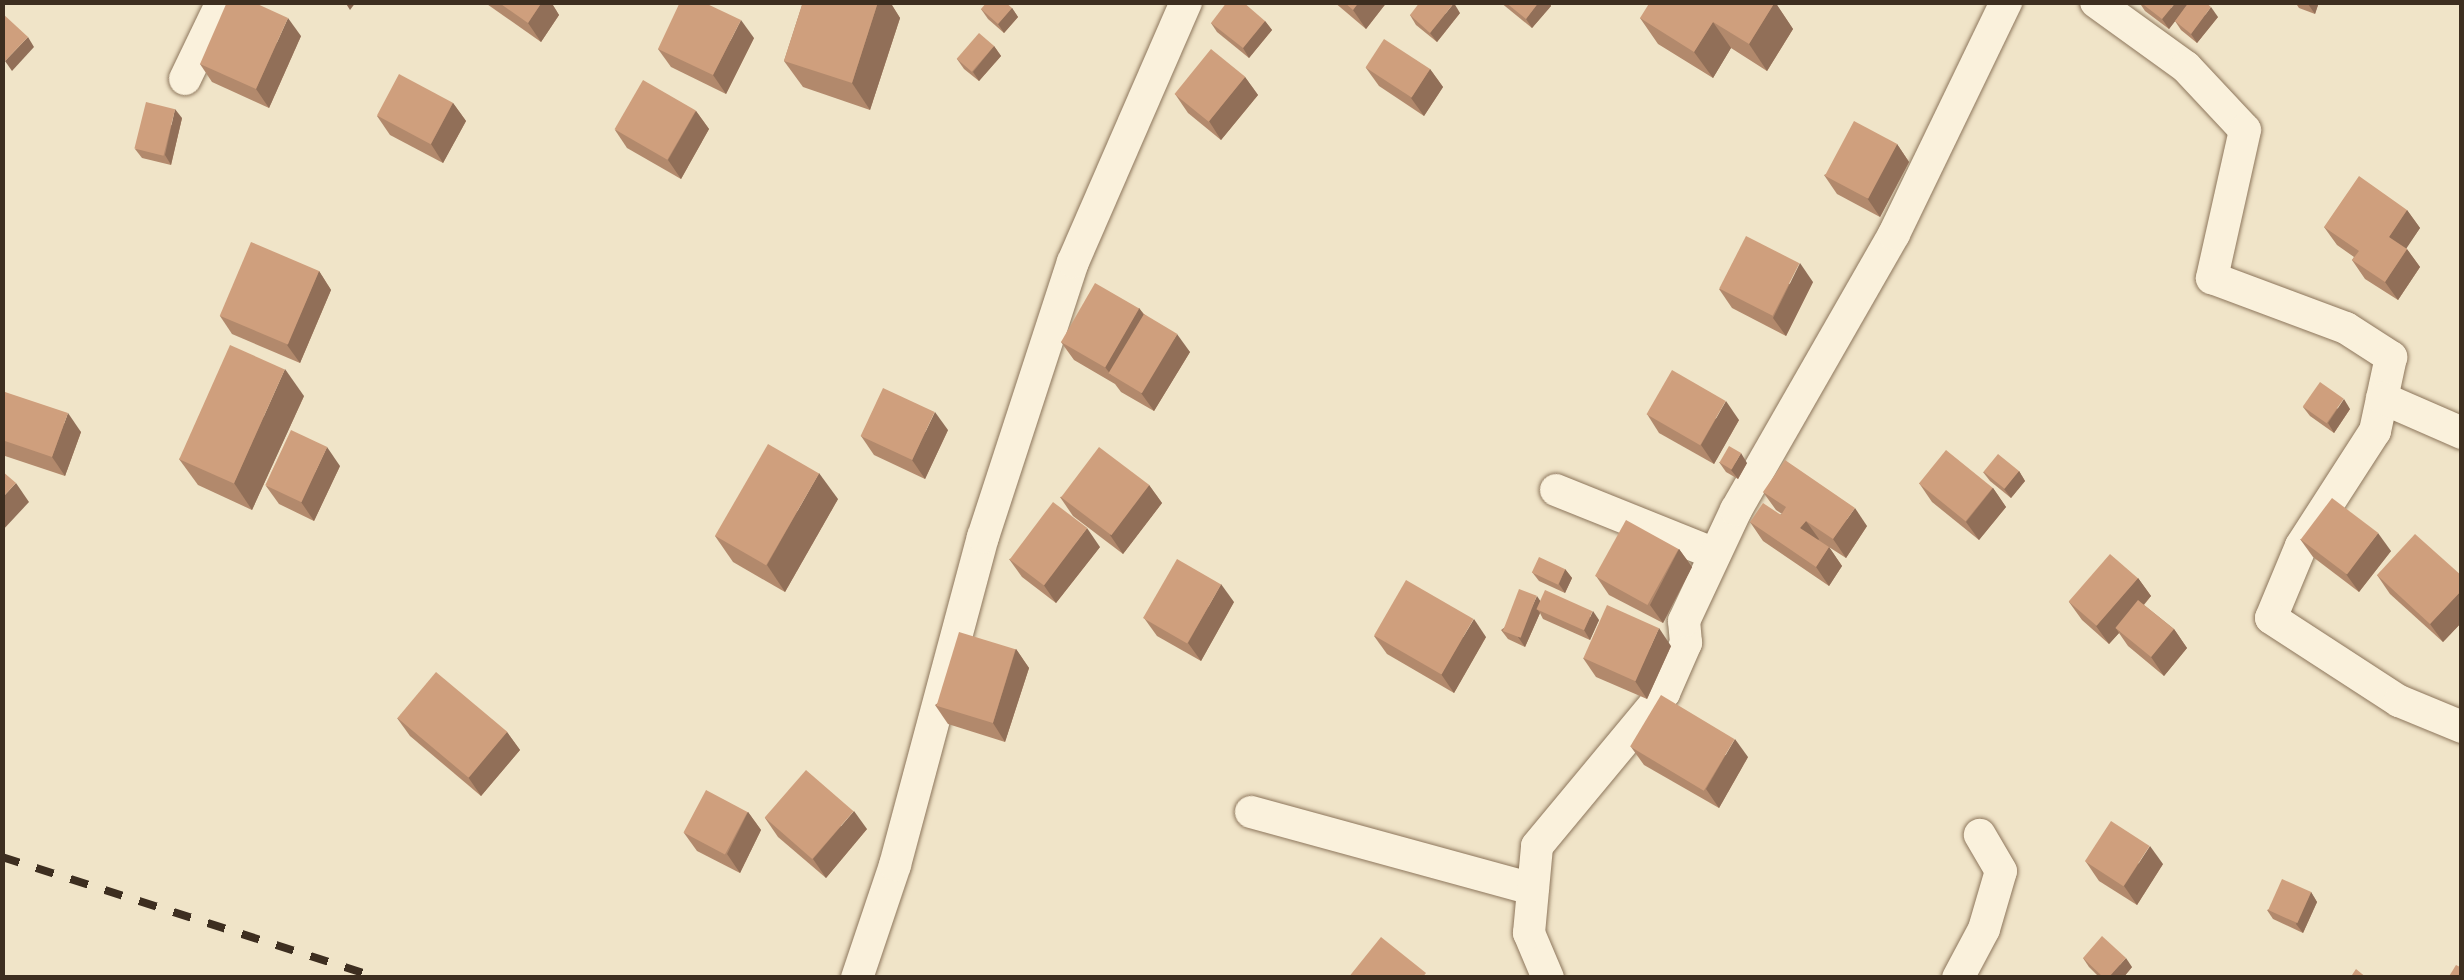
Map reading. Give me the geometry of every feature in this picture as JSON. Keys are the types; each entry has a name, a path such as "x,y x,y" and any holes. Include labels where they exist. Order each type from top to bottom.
{"street":[{"path":"185,79 222,2"},
{"path":"857,978 895,865 983,536 1073,262 1186,2"},
{"path":"1548,978 1529,933 1537,846 1664,693 1686,643 1684,621 1715,554 1894,234 2006,2"},
{"path":"2096,2 2186,67 2245,130 2212,278 2346,328 2391,357 2375,431 2302,546 2271,618 2399,701 2462,726"},
{"path":"2382,398 2462,432"},
{"path":"1556,490 1715,554"},
{"path":"1251,812 1534,890"},
{"path":"1958,978 1984,929 2002,871 1980,835"}],"building":[{"path":"227,2 253,2 288,18 256,89 200,64"},
{"path":"498,2 542,2 528,23"},
{"path":"680,2 703,2 741,20 713,75 658,49"},
{"path":"803,2 878,2 852,83 784,61"},
{"path":"987,2 1005,2 1012,8 998,24 981,9"},
{"path":"1227,2 1243,2 1265,21 1243,48 1211,23"},
{"path":"1420,2 1454,3 1430,33 1410,15"},
{"path":"1505,2 1539,2 1526,19"},
{"path":"1650,2 1775,2 1749,44 1713,22 1694,52 1640,18"},
{"path":"2140,2 2176,2 2162,19"},
{"path":"2189,2 2205,2 2211,7 2191,34 2175,21"},
{"path":"2,13 28,37 5,61 2,59"},
{"path":"979,33 994,46 972,72 957,59"},
{"path":"1384,39 1430,69 1412,97 1365,68"},
{"path":"1211,49 1245,77 1209,122 1174,94"},
{"path":"399,74 453,103 431,144 377,115"},
{"path":"643,80 696,110 667,160 614,129"},
{"path":"146,102 175,109 163,156 134,149"},
{"path":"1854,121 1897,144 1868,199 1825,176"},
{"path":"2359,176 2407,210 2389,237 2407,249 2385,282 2352,260 2359,251 2324,227"},
{"path":"1746,236 1799,263 1773,316 1719,289"},
{"path":"251,242 319,271 288,345 220,316"},
{"path":"1095,283 1139,308 1105,367 1061,342"},
{"path":"1144,314 1177,334 1142,393 1108,373"},
{"path":"230,345 285,369 234,484 179,459"},
{"path":"1672,370 1726,401 1700,445 1646,414"},
{"path":"2320,382 2344,399 2327,423 2303,407"},
{"path":"883,388 935,412 912,460 861,436"},
{"path":"2,391 68,413 52,457 2,440"},
{"path":"291,430 327,447 301,502 265,485"},
{"path":"768,444 819,474 766,565 715,536"},
{"path":"1729,446 1741,453 1732,469 1720,462"},
{"path":"1099,447 1149,485 1111,535 1061,497"},
{"path":"1946,450 1993,488 1966,521 1919,483"},
{"path":"1998,454 2019,471 2005,489 1984,472"},
{"path":"1785,460 1855,508 1833,539 1806,521 1800,528 1829,547 1816,567 1750,522 1763,503 1781,515 1786,507 1763,492"},
{"path":"2,471 16,483 2,498"},
{"path":"2332,498 2378,533 2347,574 2301,540"},
{"path":"1053,502 1087,528 1044,585 1010,560"},
{"path":"1626,520 1678,549 1647,605 1595,576"},
{"path":"2415,534 2462,576 2462,590 2430,624 2377,575"},
{"path":"2110,554 2138,578 2097,626 2069,602"},
{"path":"1539,557 1565,569 1558,585 1532,572"},
{"path":"1177,559 1221,584 1187,643 1143,618"},
{"path":"1406,580 1474,619 1442,674 1374,635"},
{"path":"1519,589 1537,596 1521,638 1503,631"},
{"path":"1545,590 1593,611 1584,630 1536,609"},
{"path":"2138,600 2174,629 2151,657 2115,628"},
{"path":"1607,605 1659,628 1635,681 1583,658"},
{"path":"959,632 1015,649 993,723 936,706"},
{"path":"436,672 507,732 469,778 397,718"},
{"path":"1661,695 1735,739 1704,791 1630,746"},
{"path":"806,770 854,811 812,859 765,818"},
{"path":"706,790 747,812 725,854 683,832"},
{"path":"2111,821 2150,846 2123,886 2085,861"},
{"path":"2282,879 2311,892 2297,923 2268,910"},
{"path":"2102,936 2126,958 2108,978 2083,958"},
{"path":"1381,937 1426,973 1422,978 1348,978"},
{"path":"2456,965 2462,968 2462,978 2448,978"},
{"path":"2356,969 2367,978 2350,978"}],"railway":[{"path":"2,857 378,978"}]}
